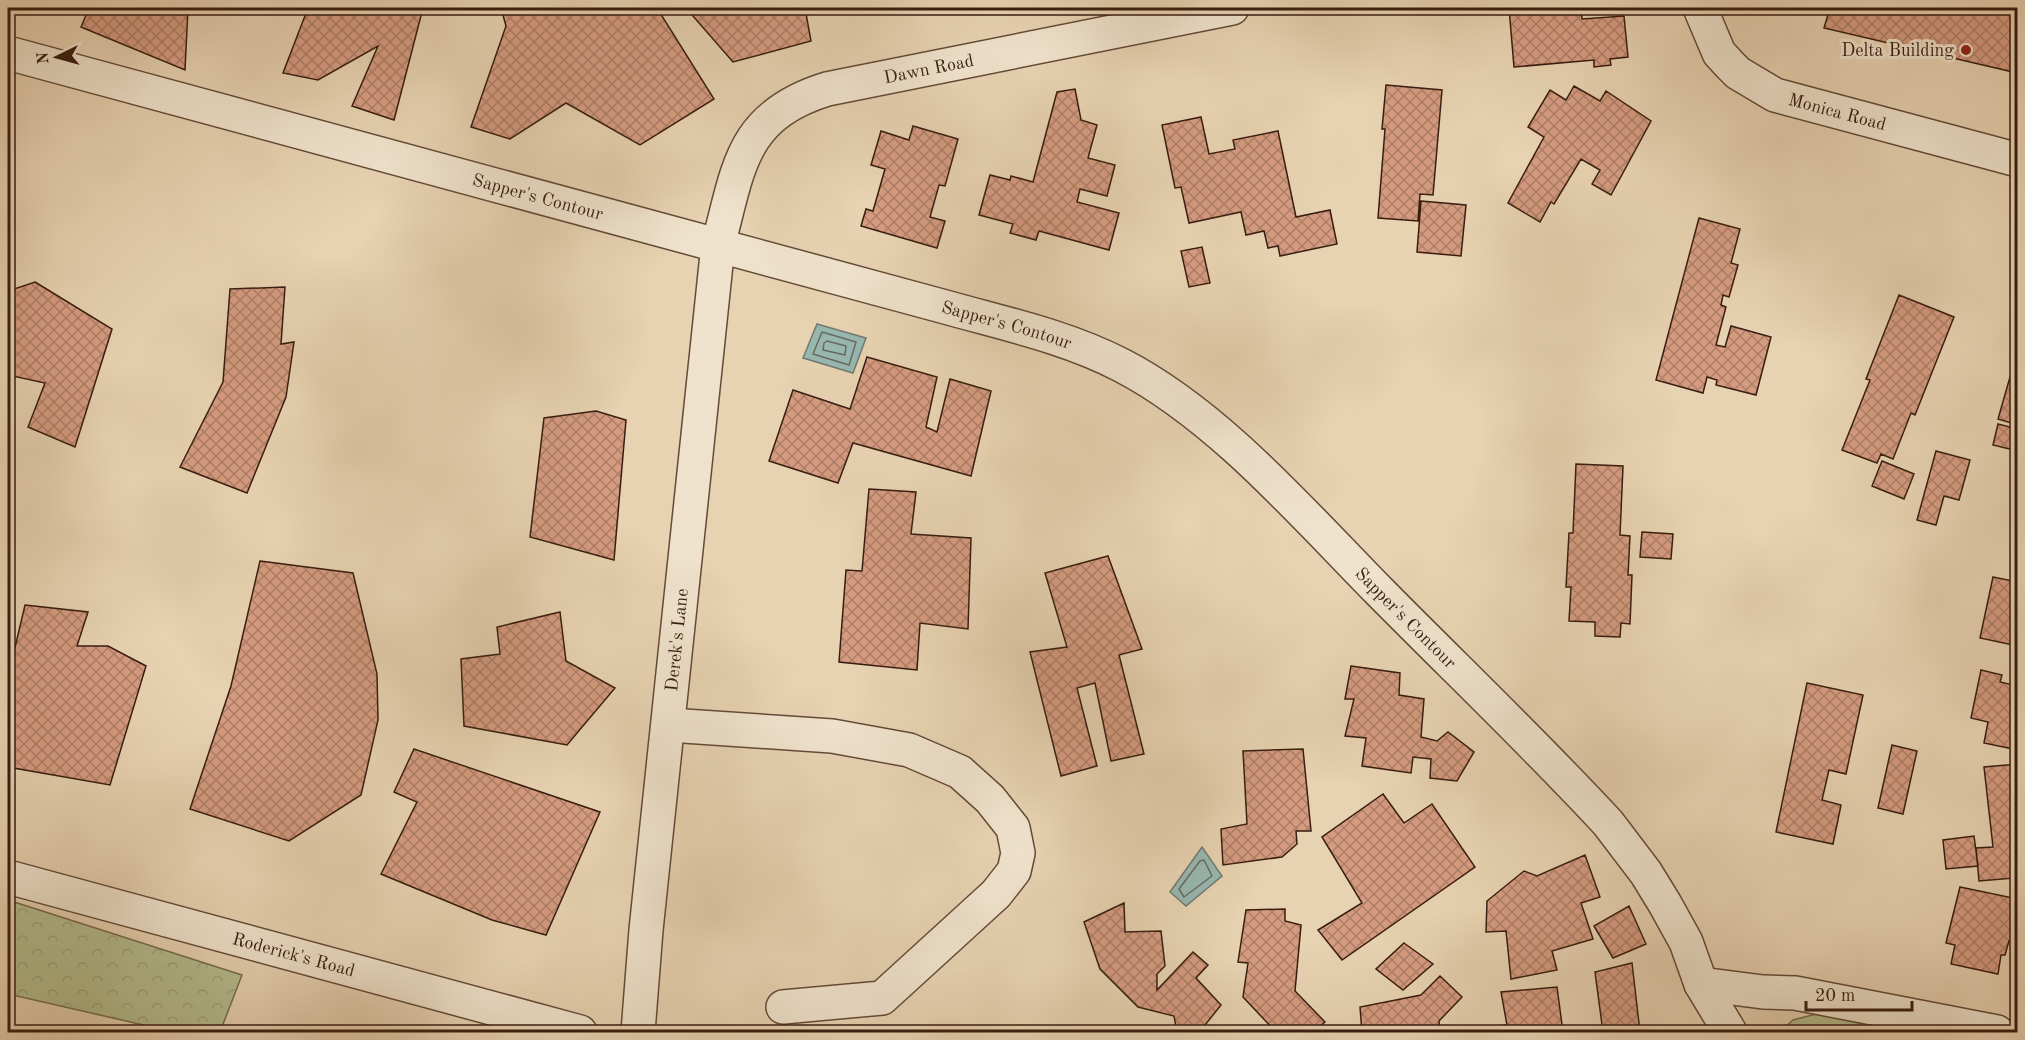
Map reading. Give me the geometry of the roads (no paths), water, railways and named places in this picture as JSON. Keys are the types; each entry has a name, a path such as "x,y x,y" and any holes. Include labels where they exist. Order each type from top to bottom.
{"street":[{"name":"Dawn Road","path":"718,245 745,150 763,124 795,100 853,83 1232,8"},
{"name":"Monica Road","path":"1700,8 1719,53 1738,73 1775,95 2018,160"},
{"name":"Sapper's Contour","path":"8,53 1054,338 1119,364 1153,383 1202,419 1294,503 1608,823 1646,873 1665,904 1686,942 1701,984 1730,1032"},
{"name":"Derek's Lane","path":"638,1032 718,245"},
{"path":"669,725 832,736 909,750 960,772 990,799 1013,828 1018,853 1014,871 996,894 882,998 783,1007"},
{"name":"Roderick's Road","path":"8,877 580,1032"},
{"path":"1701,984 1763,992 1795,993 1996,1032"}],"water":[{"path":"817,324 866,338 853,373 803,358"},
{"path":"1202,847 1222,876 1186,906 1170,892"}],"place":[{"name":"Delta Building","path":"1966,50"}]}
